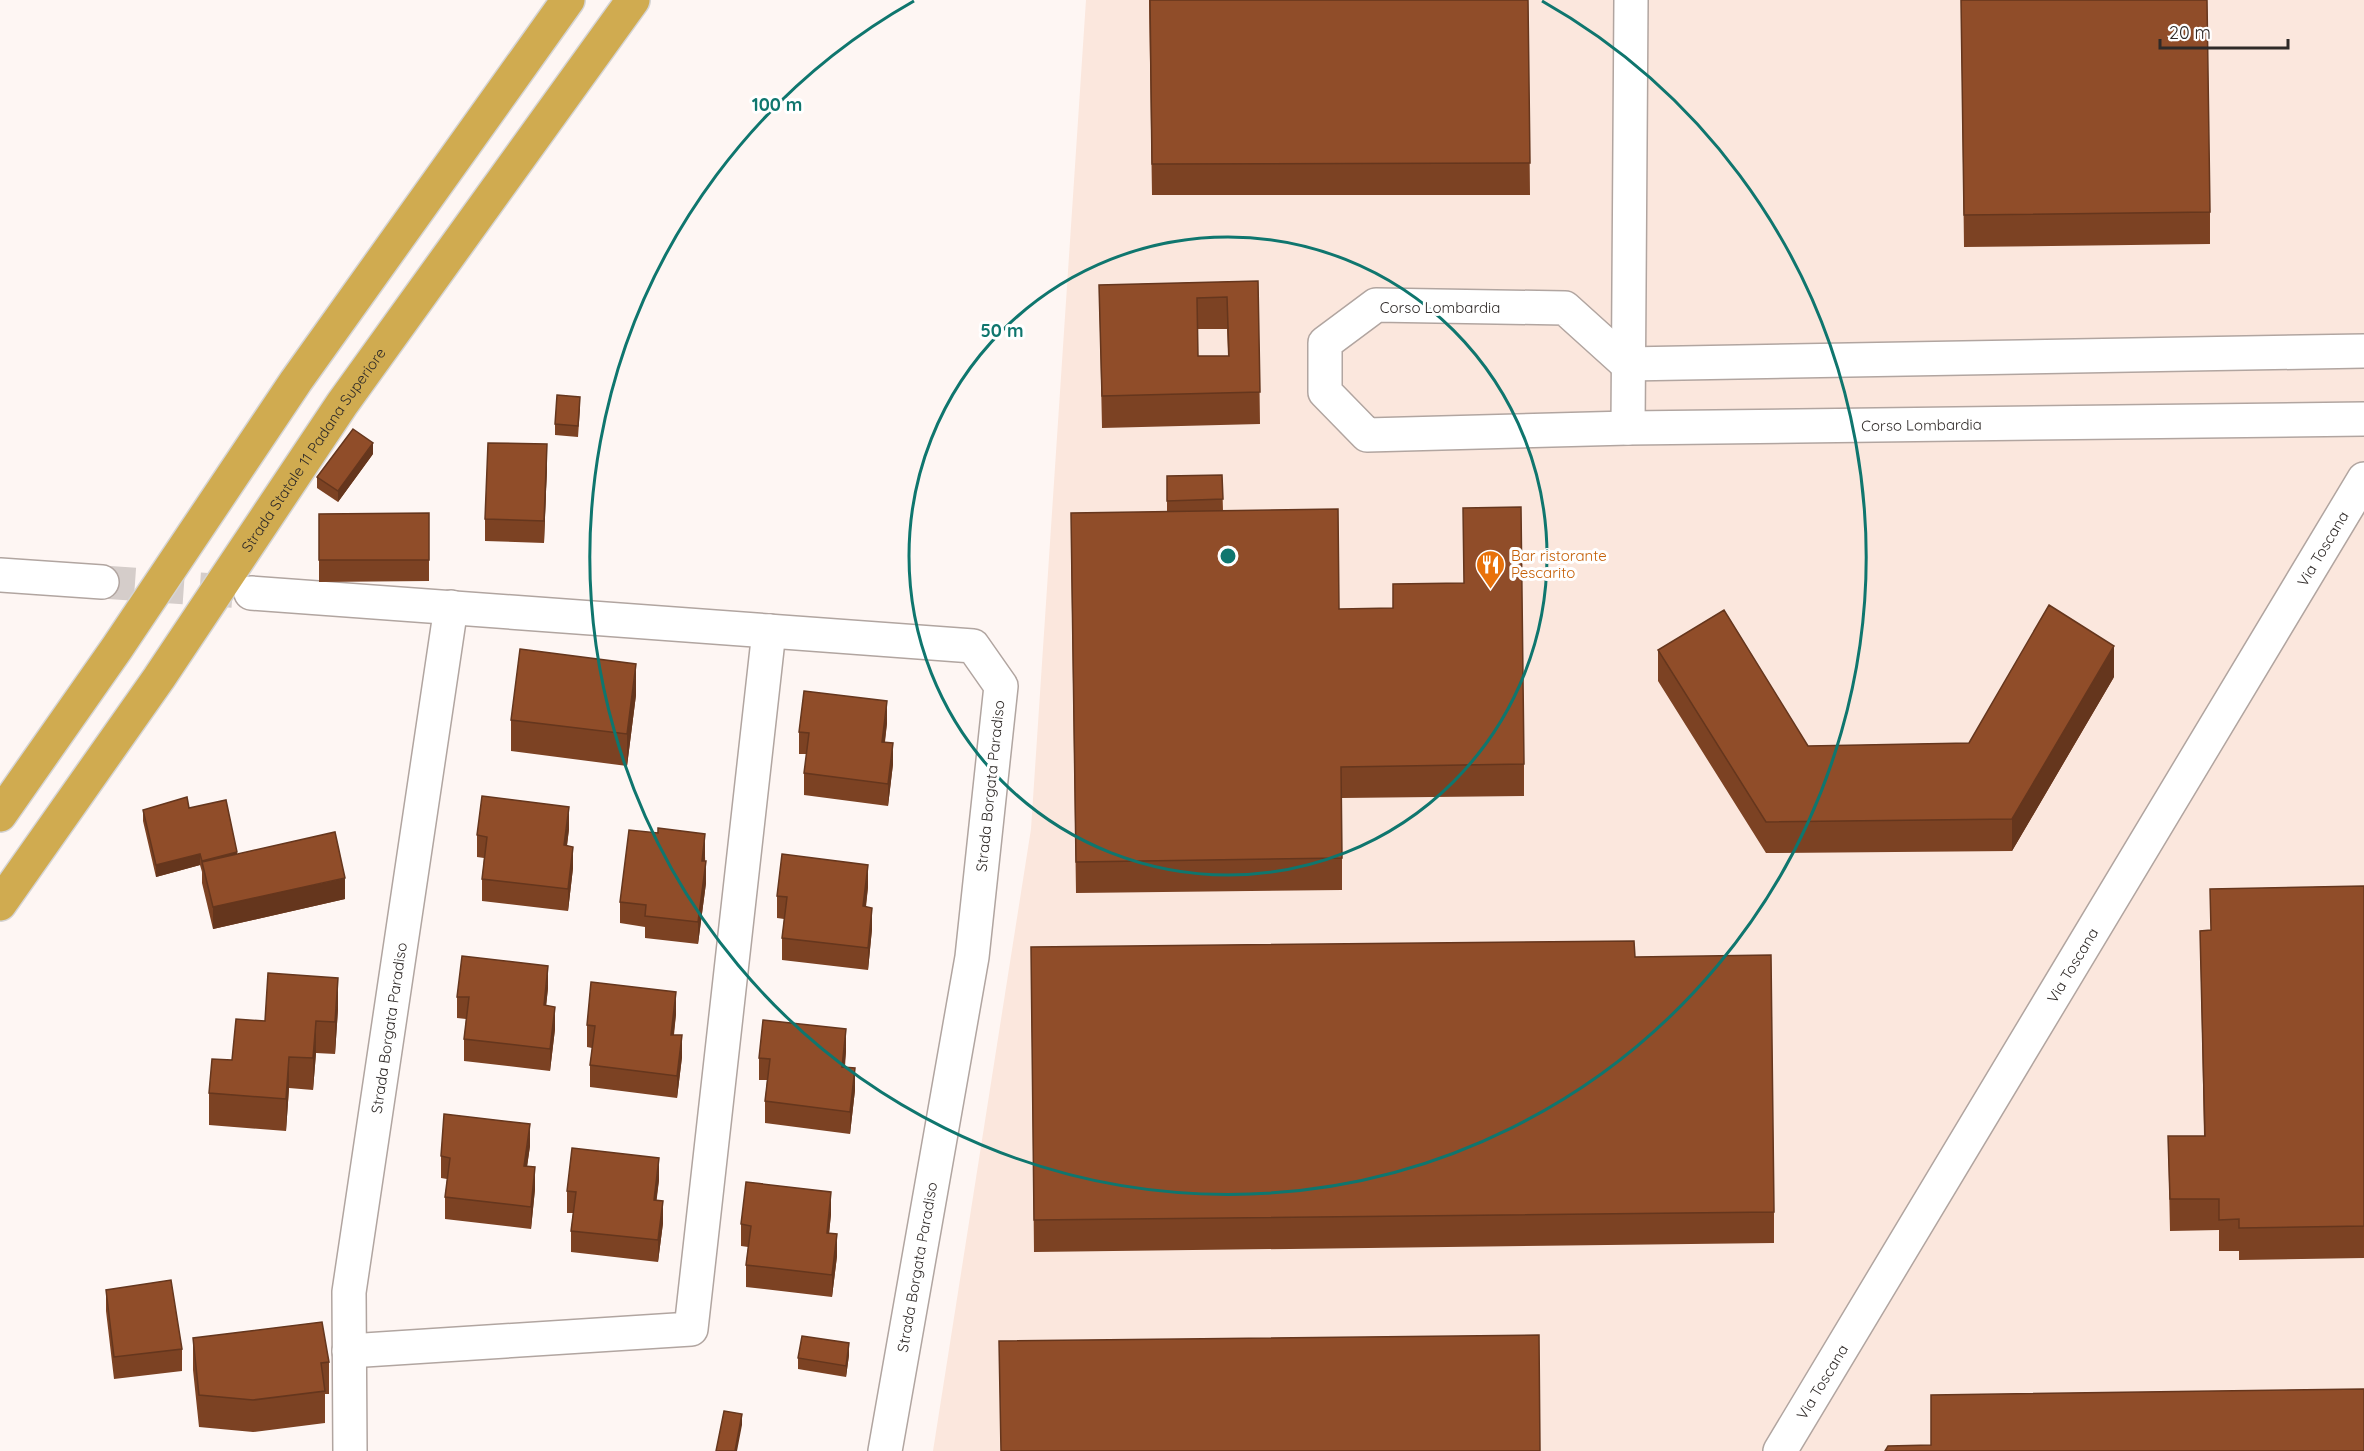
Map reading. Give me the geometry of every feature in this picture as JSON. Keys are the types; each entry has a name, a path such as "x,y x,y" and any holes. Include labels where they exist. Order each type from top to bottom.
{"highway":[{"path":"0,815 117,648 296,381 568,0"},
{"name":"Strada Statale 11 Padana Superiore","path":"0,904 159,678 342,404 633,0"}],"street":[{"path":"1628,428 1631,0"},
{"name":"Corso Lombardia","path":"1627,364 1565,308 1377,305 1325,343 1325,392 1367,435 1628,428 2364,419"},
{"path":"1627,364 2364,351"},
{"name":"Via Toscana","path":"1780,1451 2364,479"},
{"path":"0,575 102,582"},
{"name":"Strada Borgata Paradiso","path":"251,592 973,646 1001,686 972,957 885,1451"},
{"name":"Strada Borgata Paradiso","path":"350,1451 349,1292 451,607"},
{"path":"349,1351 691,1329 769,631"}],"shaded area":[{"path":"1086,0 2364,0 2364,1451 933,1451 1031,829"}],"building":[{"path":"1150,0 1528,0 1530,163 1152,164"},
{"path":"1961,0 2207,0 2210,212 1964,215"},
{"path":"1258,281 1260,392 1102,396 1099,285","holes":["1227,297 1229,356 1198,356 1197,298"]},
{"path":"557,395 580,397 578,426 555,424"},
{"path":"353,429 373,443 338,491 317,477"},
{"path":"488,443 547,444 544,521 485,519"},
{"path":"1222,475 1223,499 1167,501 1167,476"},
{"path":"1521,507 1524,764 1341,767 1342,858 1076,862 1071,513 1338,509 1339,609 1393,608 1393,584 1464,583 1463,508"},
{"path":"429,513 429,560 319,560 319,514"},
{"path":"2049,605 2114,646 2012,819 1766,822 1658,650 1724,610 1808,746 1969,743"},
{"path":"520,649 636,664 627,734 511,720"},
{"path":"804,691 887,701 882,742 893,743 888,784 804,773 809,733 799,732"},
{"path":"482,796 569,807 564,845 573,847 568,889 482,879 487,837 477,835"},
{"path":"187,797 189,808 226,800 237,852 202,861 200,854 156,865 143,810"},
{"path":"658,828 705,834 702,861 706,861 698,922 645,916 646,905 620,902 629,830 658,833"},
{"path":"335,832 345,878 213,907 202,862"},
{"path":"782,854 868,865 863,906 872,908 868,948 782,938 787,897 777,896"},
{"path":"2364,886 2364,1226 2239,1228 2239,1219 2219,1220 2219,1199 2170,1199 2168,1136 2205,1136 2200,931 2211,930 2210,889"},
{"path":"1634,941 1635,957 1771,955 1774,1212 1034,1220 1031,947"},
{"path":"462,956 548,966 544,1005 555,1007 550,1049 464,1039 469,997 457,997"},
{"path":"268,973 338,978 335,1022 316,1021 313,1058 289,1057 286,1099 209,1093 212,1059 232,1060 236,1019 265,1021"},
{"path":"591,982 676,992 671,1035 682,1035 677,1076 590,1065 595,1026 587,1025"},
{"path":"763,1020 846,1029 842,1067 855,1068 850,1112 765,1101 770,1059 759,1058"},
{"path":"444,1114 530,1124 524,1166 535,1167 531,1207 445,1197 450,1158 441,1156"},
{"path":"572,1148 659,1158 654,1200 663,1201 658,1240 571,1231 576,1192 567,1191"},
{"path":"746,1182 831,1192 827,1233 837,1234 832,1275 746,1265 751,1226 741,1224"},
{"path":"171,1280 182,1349 114,1357 106,1290"},
{"path":"322,1322 329,1362 321,1363 325,1391 253,1400 199,1395 193,1338"},
{"path":"1539,1335 1540,1451 1001,1451 999,1341"},
{"path":"802,1336 849,1343 846,1366 798,1358"},
{"path":"2364,1389 2364,1451 1885,1451 1888,1446 1931,1445 1931,1395"},
{"path":"724,1411 742,1414 735,1451 716,1451"}],"tunnel":[{"path":"102,582 244,592"}],"place":[{"name":"Bar ristorante Pescarito","path":"1490,590"}]}
